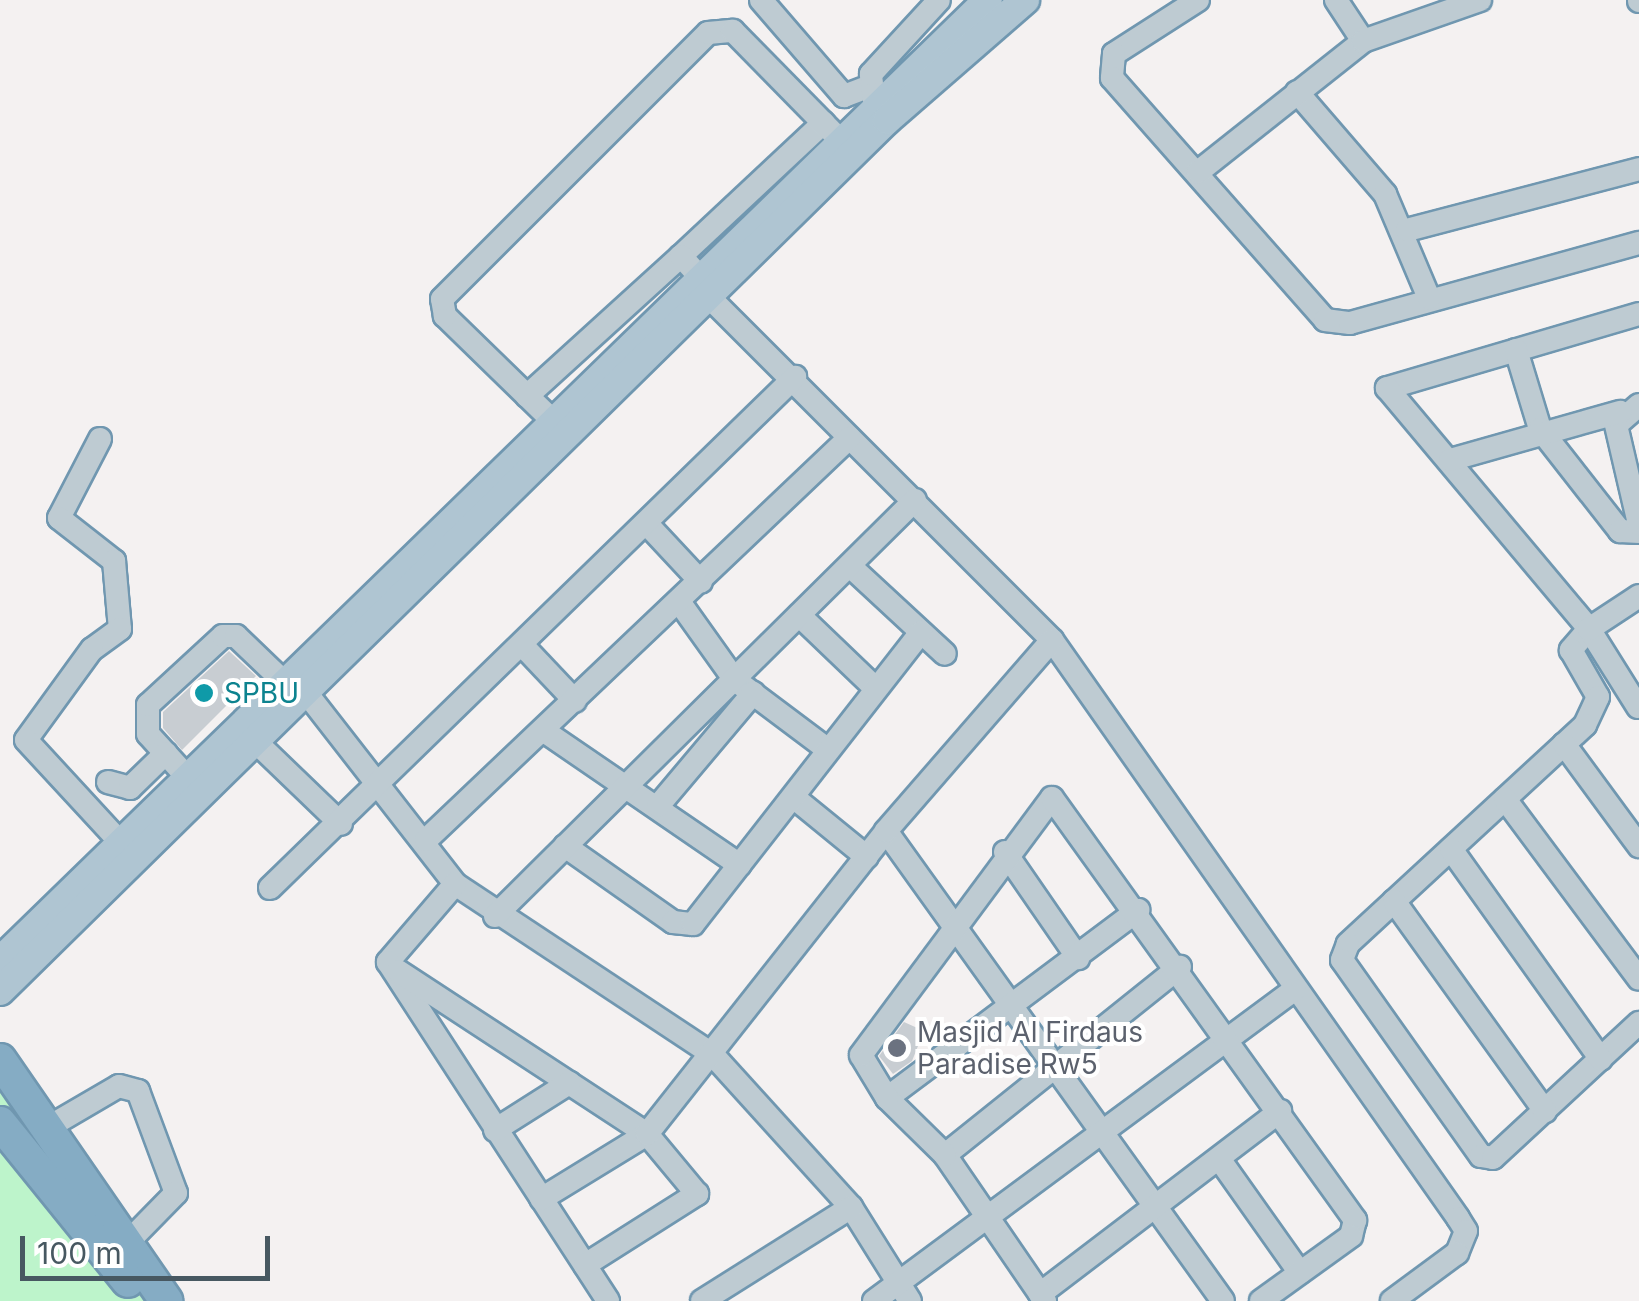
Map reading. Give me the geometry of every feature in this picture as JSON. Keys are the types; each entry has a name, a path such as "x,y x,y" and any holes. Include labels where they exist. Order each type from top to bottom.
{"highway":[{"path":"0,1060 166,1301"},
{"path":"0,1123 143,1301"}],"main road":[{"path":"0,961 121,843 165,817 258,744 296,689 553,421 697,277 988,0"},
{"path":"0,991 165,817 188,778 296,689 697,277 832,132 1025,0"}],"street":[{"path":"761,0 844,96 877,104 939,0"},
{"path":"1198,0 1114,54 1110,70 1324,320 1350,322 1639,243"},
{"path":"1336,0 1363,41"},
{"path":"1198,172 1363,41 1480,0"},
{"path":"553,421 445,316 442,299 708,33 733,31 832,132"},
{"path":"1297,92 1407,230 1429,298"},
{"path":"1407,230 1639,169"},
{"path":"528,396 697,277 849,438 1052,640 1466,1230 1457,1254 1392,1301"},
{"path":"1638,707 1589,629 1387,388 1639,314"},
{"path":"1516,350 1540,429 1620,530 1639,532"},
{"path":"270,888 382,787 795,378"},
{"path":"1450,460 1540,429 1629,408 1639,524"},
{"path":"426,840 680,603 849,438"},
{"path":"100,439 59,518 114,561 120,629 92,649 26,740 121,843"},
{"path":"658,806 800,615 915,500"},
{"path":"647,524 701,582"},
{"path":"850,566 945,654"},
{"path":"1639,596 1589,629 1571,650 1598,704 1564,744 1394,901 1342,960 1481,1156 1493,1158 1639,1023"},
{"path":"680,603 744,686 827,750"},
{"path":"800,615 872,686"},
{"path":"564,846 684,925 699,920 740,865 797,800 872,686 921,632"},
{"path":"188,778 144,725 145,710 215,640 236,636 296,689 426,840 455,884 495,916 713,1055 851,1206 906,1293"},
{"path":"541,1199 647,1134 886,831 1052,640"},
{"path":"524,646 574,702"},
{"path":"495,916 624,786 744,686"},
{"path":"544,731 740,865"},
{"path":"258,744 341,824"},
{"path":"1564,744 1639,846"},
{"path":"108,782 130,788 166,753"},
{"path":"1261,1301 1356,1225 1280,1111 1180,966 1057,799 1041,802 861,1055 887,1098 945,1155 1043,1298 1280,1111"},
{"path":"1506,799 1639,980"},
{"path":"797,800 867,857"},
{"path":"886,831 1018,1007 1224,1301"},
{"path":"1451,849 1601,1058"},
{"path":"1005,852 1078,958"},
{"path":"455,884 390,952 391,966 608,1301"},
{"path":"1394,901 1544,1111"},
{"path":"887,1098 1018,1007 1138,910"},
{"path":"391,966 647,1134 697,1194 585,1266"},
{"path":"945,1155 1180,966"},
{"path":"874,1301 906,1293 990,1220 1294,990"},
{"path":"495,1130 569,1083"},
{"path":"47,1128 119,1086 138,1091 176,1193 127,1244"},
{"path":"1220,1160 1300,1273"},
{"path":"702,1301 851,1206"}],"green space":[{"path":"0,1092 140,1291 147,1301 0,1301"}],"building":[{"name":"SPBU","path":"229,651 256,676 182,750 163,728 163,712"},
{"name":"Masjid Al Firdaus Paradise Rw5","path":"904,1022 924,1031 912,1061 893,1074 879,1056"}],"place":[{"name":"SPBU","path":"204,693"},
{"name":"Masjid Al Firdaus Paradise Rw5","path":"897,1048"}]}
